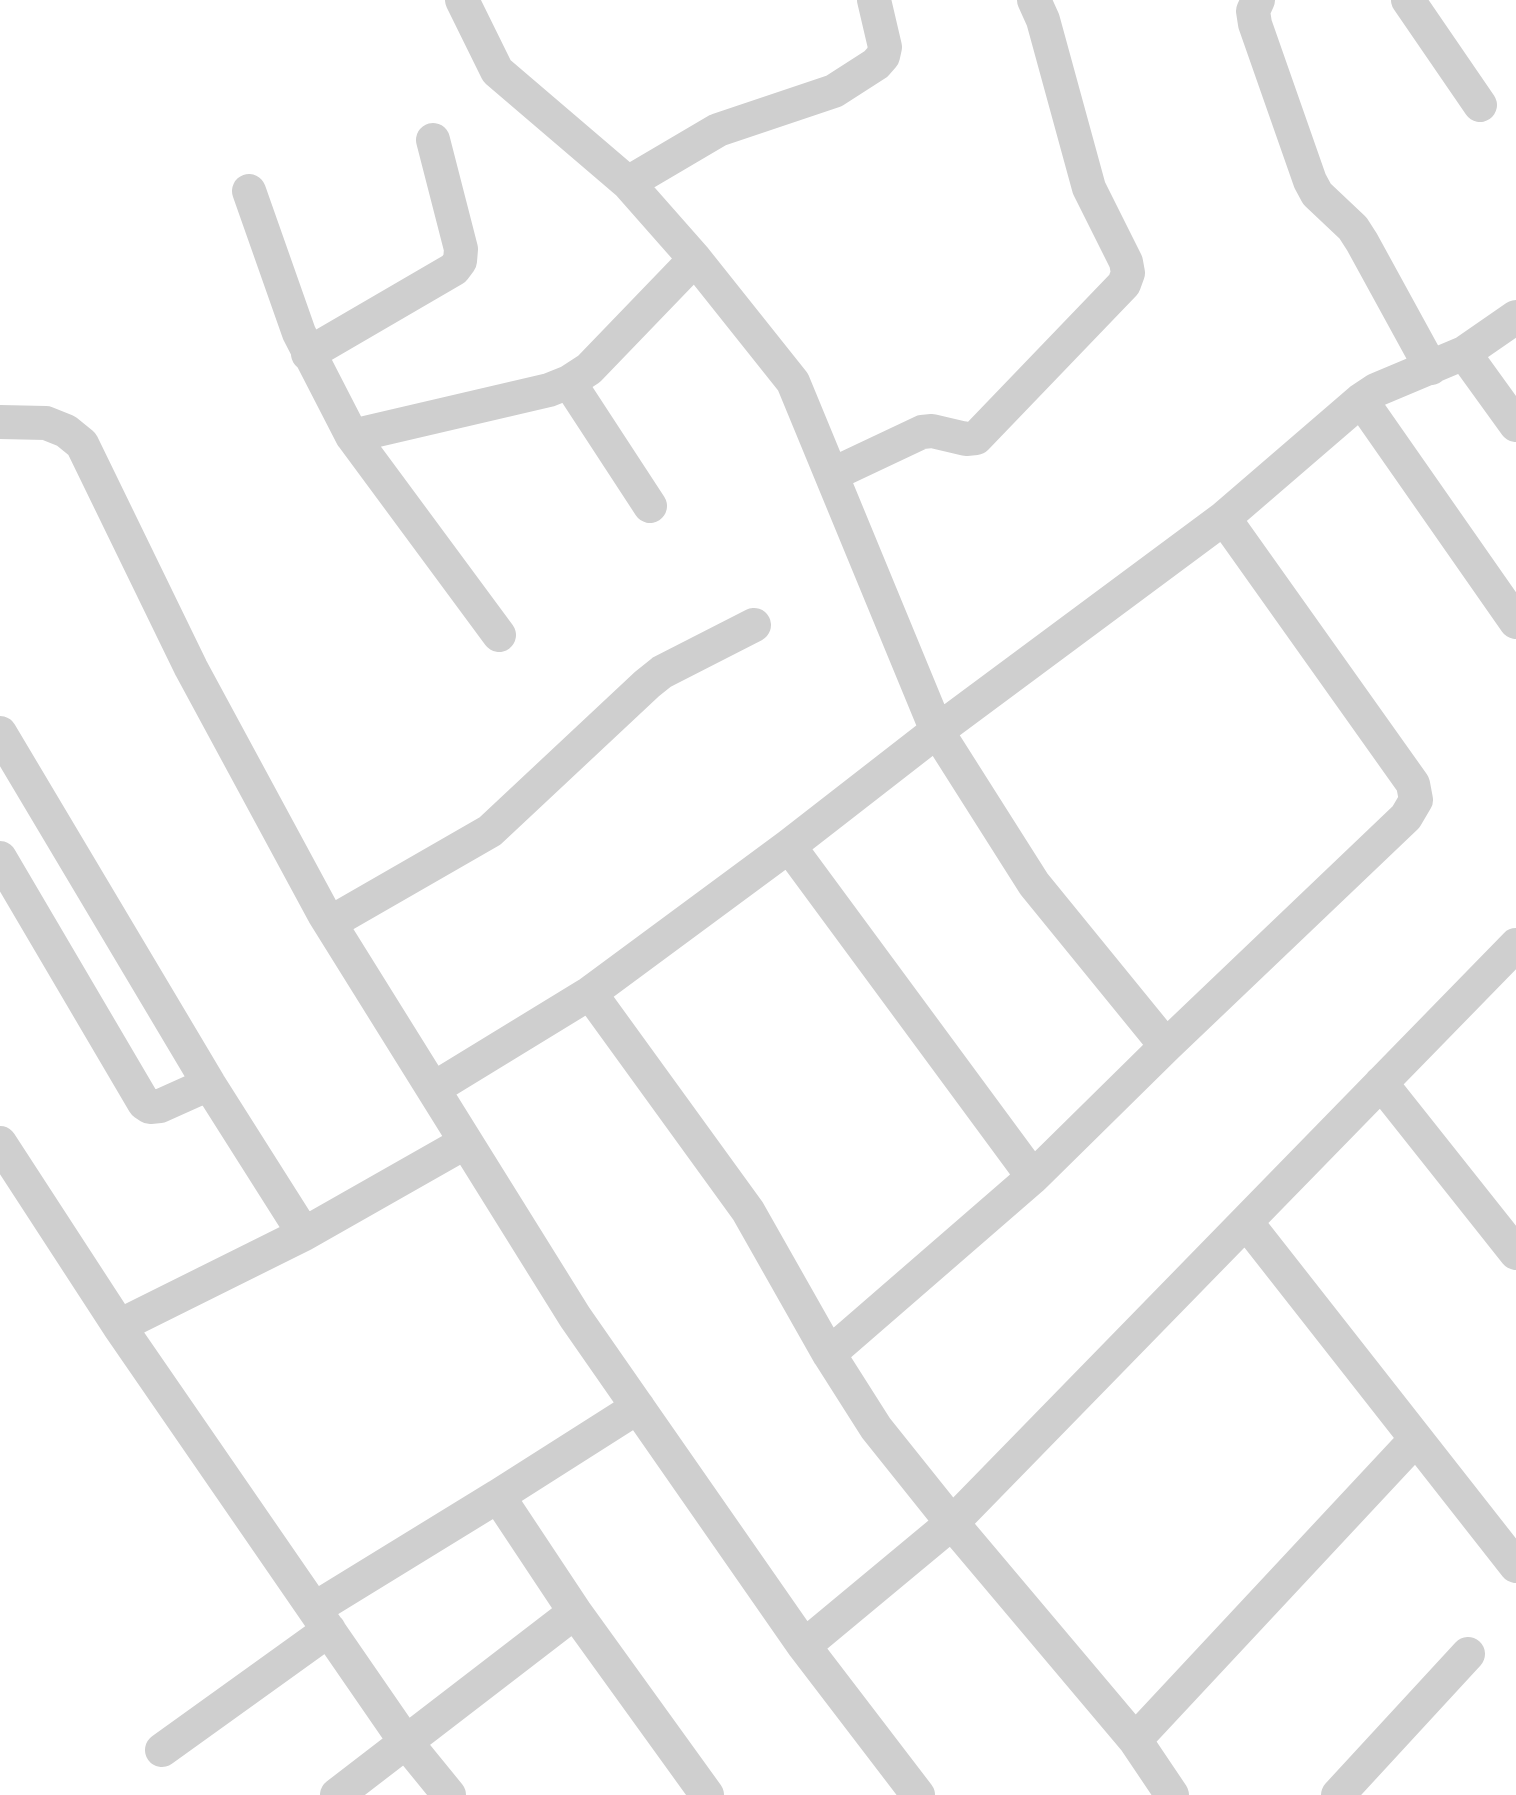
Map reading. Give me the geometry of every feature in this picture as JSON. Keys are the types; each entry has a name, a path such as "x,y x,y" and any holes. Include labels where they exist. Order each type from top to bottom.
{"street":[{"path":"462,0 497,71 628,183 695,259 793,382 937,731 1034,884 1166,1046"},
{"path":"628,183 718,130 834,91 876,64 883,56 885,47 874,0"},
{"path":"833,474 922,432 976,438 1124,284 1128,273 1126,262 1089,188 1043,20 1034,0"},
{"path":"1258,0 1253,11 1255,24 1310,181 1317,194 1353,228 1431,368"},
{"path":"1408,0 1480,105"},
{"path":"308,354 454,269 460,261 461,249 433,140"},
{"path":"249,191 308,354 352,436 499,635"},
{"path":"352,436 549,390 569,382 589,369 695,259"},
{"path":"433,1089 590,993 789,846 937,731 1224,518 1361,400 1376,390 1464,353 1516,317"},
{"path":"1464,353 1516,425"},
{"path":"569,382 650,506"},
{"path":"1361,400 1516,622"},
{"path":"0,422 46,423 66,431 82,444 191,668 330,923 575,1317 804,1646 918,1795"},
{"path":"829,1354 1033,1177 1406,817 1416,800 1413,784 1224,518"},
{"path":"330,923 490,831 662,672 754,625"},
{"path":"0,733 209,1084 304,1234"},
{"path":"789,846 1033,1177"},
{"path":"0,858 144,1103 150,1107 160,1106 209,1084"},
{"path":"804,1646 952,1523 1516,945"},
{"path":"590,993 742,1202 829,1354 876,1428 1135,1740 1172,1795"},
{"path":"1381,1083 1511,1236"},
{"path":"119,1326 304,1234 466,1142"},
{"path":"0,1143 119,1326 405,1741 449,1795"},
{"path":"1246,1222 1516,1566"},
{"path":"162,1750 322,1620 498,1496 638,1407"},
{"path":"1135,1740 1416,1439"},
{"path":"498,1496 575,1612 707,1795"},
{"path":"337,1795 575,1612"},
{"path":"1338,1795 1468,1654"}]}
